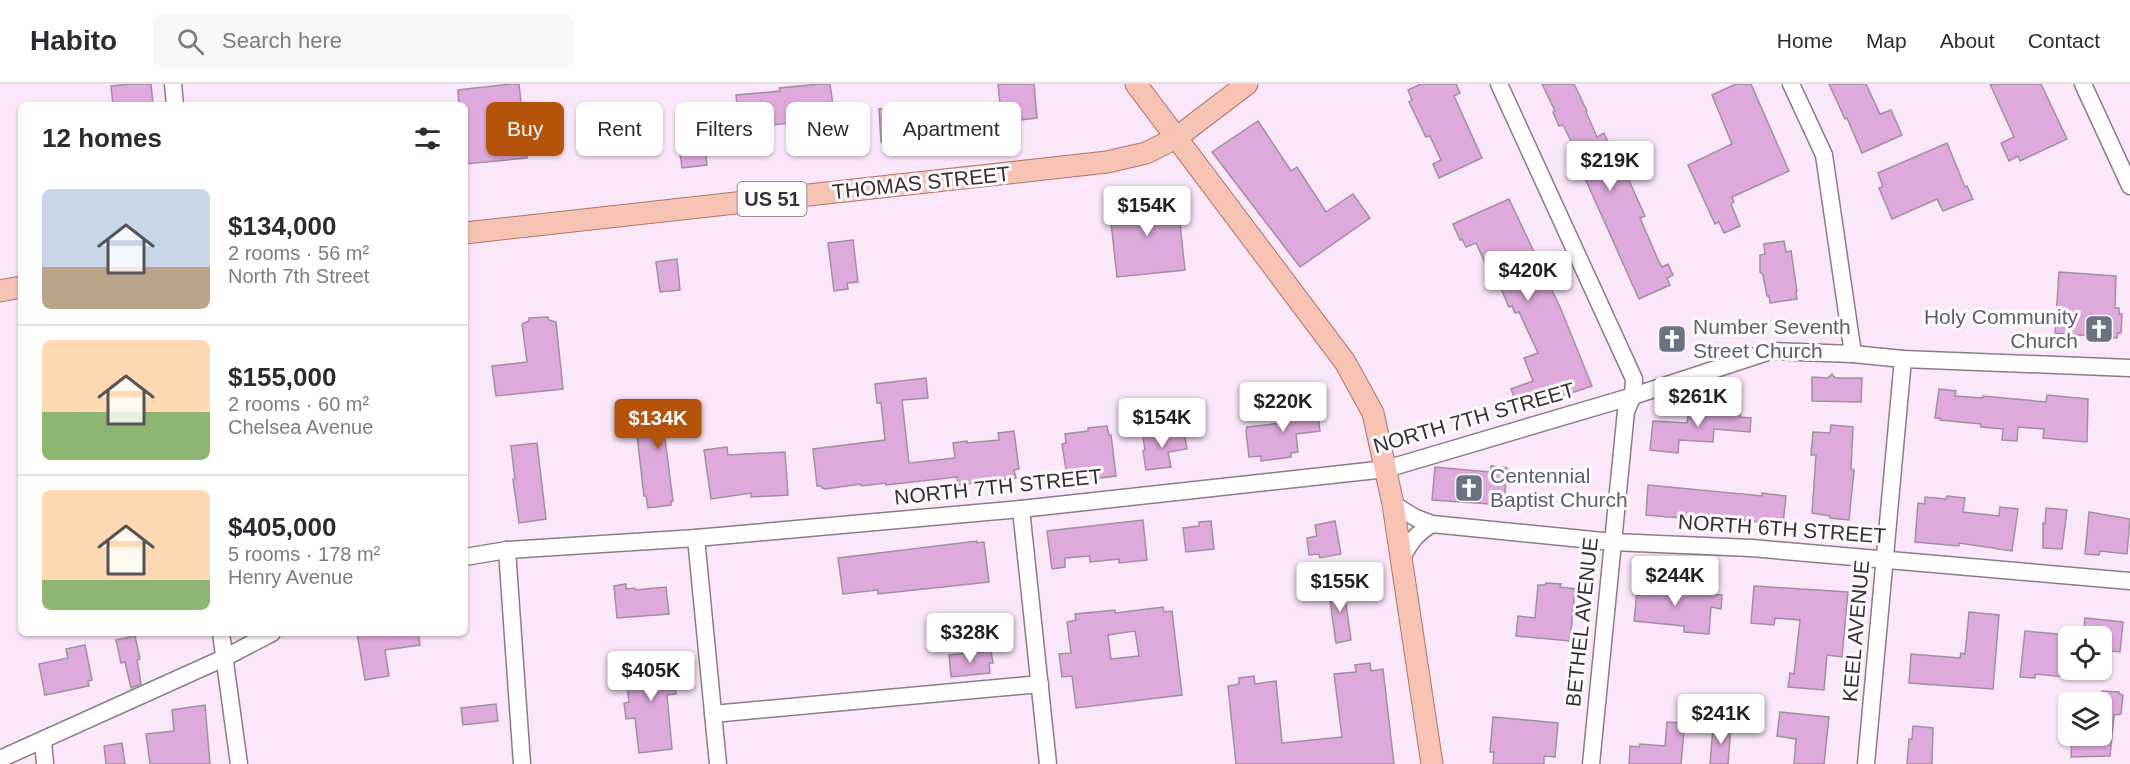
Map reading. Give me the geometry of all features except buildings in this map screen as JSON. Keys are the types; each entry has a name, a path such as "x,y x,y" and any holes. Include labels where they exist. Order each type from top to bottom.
{"main road":[{"path":"1136,84 1345,362 1373,413 1393,504 1432,764"},
{"name":"THOMAS STREET","path":"468,233 1079,166 1146,153 1176,138 1247,84"},
{"path":"0,291 18,288"}],"street":[{"path":"173,84 175,102"},
{"name":"BETHEL AVENUE","path":"1499,84 1634,379 1633,396 1626,411 1592,764"},
{"path":"1791,84 1824,155 1853,354"},
{"path":"2083,84 2130,186"},
{"name":"NORTH 7TH STREET","path":"468,556 507,550 696,538 1021,509 1386,469 1633,396 1771,351 1853,354 1903,360 2130,368"},
{"name":"KEEL AVENUE","path":"1866,764 1903,360"},
{"name":"NORTH 6TH STREET","path":"1393,504 1416,518 1432,524 1613,542 1750,548 2130,581"},
{"path":"1021,509 1048,764"},
{"path":"1402,558 1418,533 1432,524"},
{"path":"696,538 718,764"},
{"path":"507,550 522,764"},
{"path":"221,636 238,764"},
{"path":"0,759 224,658 266,636"},
{"path":"713,714 1040,684"},
{"path":"43,741 45,764"}],"place":[{"name":"Holy Community Church","path":"2099,329"},
{"name":"Number Seventh Street Church","path":"1672,339"},
{"name":"Centennial Baptist Church","path":"1469,488"}]}
